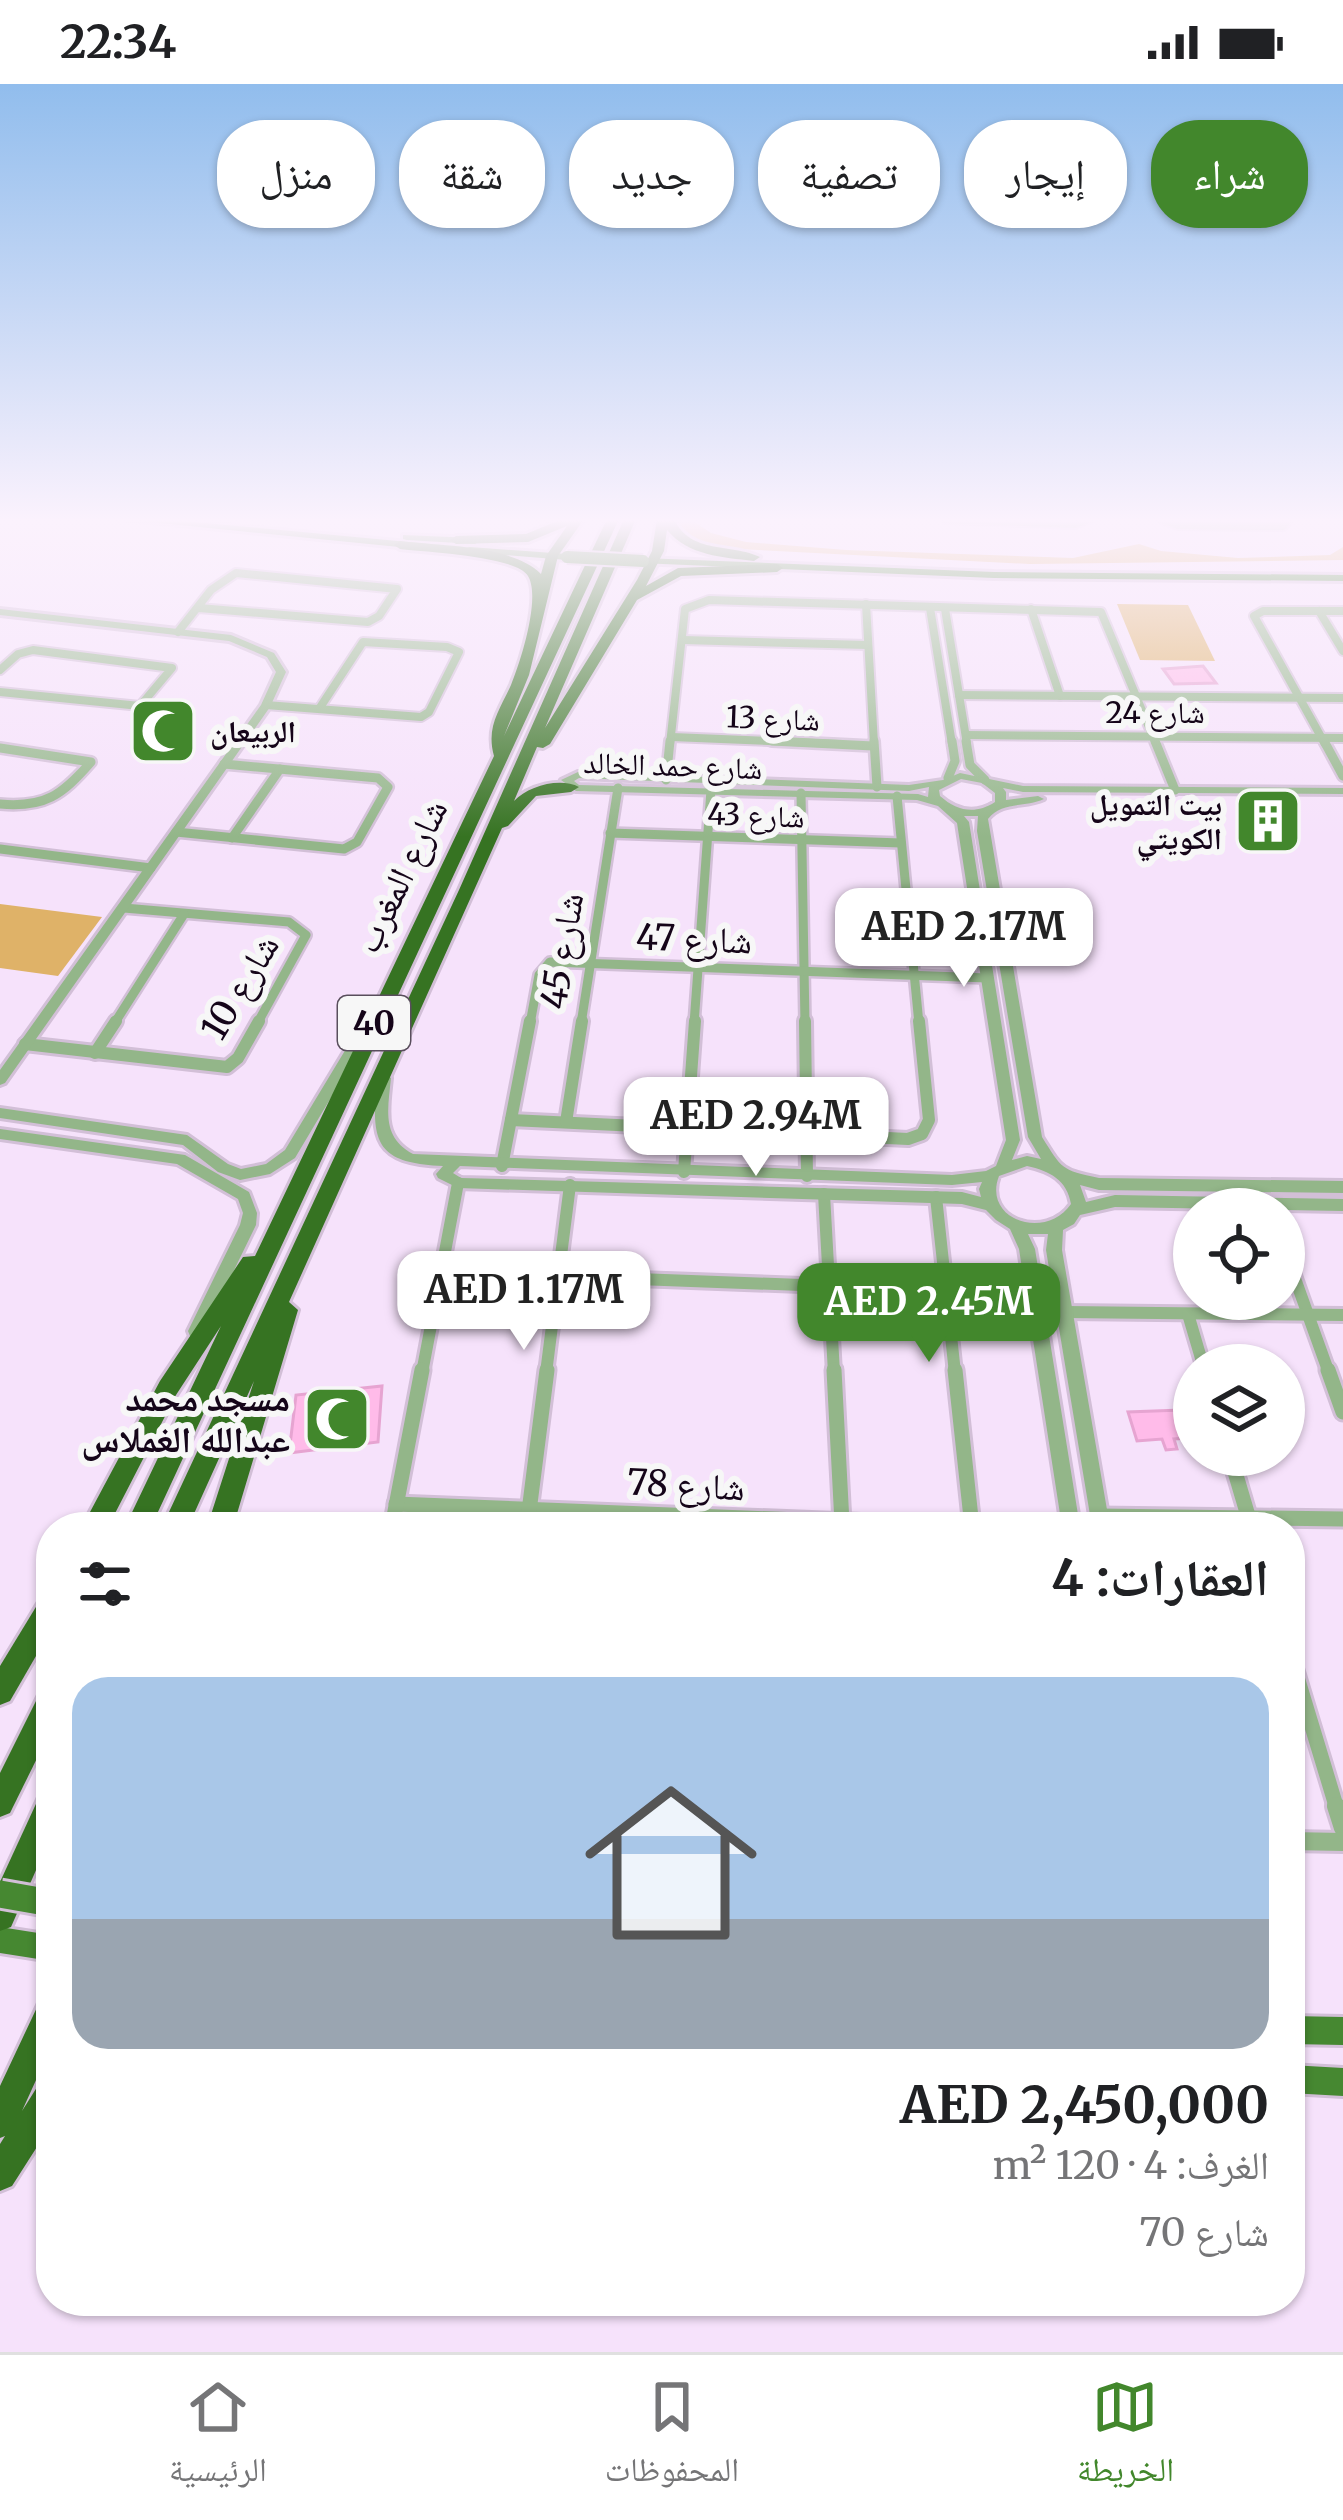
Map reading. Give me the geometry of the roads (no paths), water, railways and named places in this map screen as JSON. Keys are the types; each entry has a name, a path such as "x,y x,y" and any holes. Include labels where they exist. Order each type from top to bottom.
{"highway":[{"path":"502,756 496,735 522,676 534,625"},
{"name":"شارع المغرب","path":"144,1512 564,625"},
{"name":"شارع المغرب","path":"182,1512 584,625"},
{"path":"524,760 543,743 616,625"},
{"path":"491,830 531,792 572,787"},
{"path":"102,1512 168,1388 291,1202"},
{"path":"225,1512 304,1250"},
{"path":"0,1691 36,1632"},
{"path":"0,1676 33,1637"},
{"path":"0,1803 36,1731"},
{"path":"0,1916 36,1836"},
{"path":"0,2122 36,2044"},
{"path":"0,2174 36,2119"}],"main road":[{"path":"0,1894 36,1900"},
{"path":"0,1940 36,1946"},
{"path":"1305,2030 1343,2031"},
{"path":"1305,2080 1343,2082"}],"street":[{"path":"0,1080 280,679 279,666 271,655 231,638 108,625"},
{"path":"178,632 184,625"},
{"path":"666,780 684,625"},
{"path":"867,625 877,787"},
{"path":"933,625 955,761 934,794 962,820 1013,1140 986,1193 990,1205"},
{"path":"948,625 970,762 1001,792 982,821 982,831 1036,1143 1078,1193 1077,1210"},
{"path":"1035,625 1060,696"},
{"path":"1107,625 1175,790"},
{"path":"1261,625 1343,776"},
{"path":"1327,625 1343,651"},
{"path":"683,640 867,645"},
{"path":"266,705 319,709 424,716 459,652 447,646 360,643 319,709"},
{"path":"0,670 29,650 172,668 140,706 0,692"},
{"path":"940,668 955,669"},
{"path":"959,695 1343,698"},
{"name":"شارع 24","path":"966,735 1343,738"},
{"name":"شارع 13","path":"672,737 873,746"},
{"path":"0,748 91,762 50,804 37,808 0,804"},
{"path":"955,761 970,762"},
{"path":"176,832 347,848 357,842 388,787 381,778 224,764"},
{"path":"232,838 280,770"},
{"name":"شارع حمد الخالد","path":"743,787 572,787 566,780 574,775 767,788 987,781"},
{"path":"987,781 1025,794 1279,796 1343,791"},
{"name":"شارع 45","path":"566,1122 618,788"},
{"name":"شارع حمد الخالد","path":"767,788 994,808"},
{"path":"684,1172 711,790"},
{"path":"994,808 1025,794 1175,790 1259,796"},
{"path":"801,794 807,1176"},
{"path":"511,1120 908,1139 925,1131 929,1120 897,796"},
{"path":"1279,796 1343,801"},
{"path":"964,830 982,831"},
{"name":"شارع 43","path":"610,833 901,843"},
{"path":"0,849 151,868"},
{"path":"973,887 993,890"},
{"path":"976,904 996,906"},
{"name":"شارع 10","path":"25,1044 213,1068 231,1065 306,935 301,926 289,922 124,908"},
{"path":"95,1053 184,914"},
{"name":"شارع 47","path":"544,966 556,960 987,978"},
{"name":"شارع 45","path":"502,1166 538,975 544,966"},
{"path":"0,1113 179,1139 191,1142 233,1174 257,1173 281,1163 300,1140 395,978"},
{"path":"998,1048 1004,1053 1019,1051"},
{"path":"1001,1067 1023,1068"},
{"path":"385,1072 380,1119 389,1146 411,1159 684,1172 723,1182"},
{"path":"0,1134 170,1158 235,1187 244,1196 250,1213 168,1388"},
{"path":"170,1158 184,1150 179,1139"},
{"path":"1013,1140 1024,1146 1036,1143"},
{"path":"756,1183 807,1176 952,1180 1027,1161 1099,1184 1343,1187"},
{"path":"455,1163 443,1174 458,1183 756,1183 824,1194 936,1197 990,1205 1016,1225 1027,1249 1069,1512"},
{"path":"395,1512 458,1183"},
{"path":"1099,1184 1093,1192 1102,1202"},
{"path":"529,1512 570,1185"},
{"path":"824,1194 841,1512"},
{"path":"936,1197 970,1512"},
{"path":"1098,1512 1054,1246 1056,1228 1077,1210 1102,1202 1173,1204"},
{"path":"1305,1206 1343,1205"},
{"path":"1016,1225 1056,1228"},
{"path":"559,1276 829,1286"},
{"path":"1305,1307 1343,1412"},
{"path":"1066,1312 1173,1314"},
{"path":"1305,1315 1343,1315"},
{"path":"1049,1387 1058,1396 1070,1398 1079,1393"},
{"path":"1055,1423 1063,1418 1084,1421"},
{"path":"1236,1476 1247,1512"},
{"name":"شارع 78","path":"396,1504 572,1512"},
{"path":"1305,1521 1343,1519"},
{"path":"1305,1703 1343,1828"},
{"path":"1305,1841 1343,1842"}],"place":[{"name":"الربيعان","path":"163,731"},
{"name":"بيت التمويل الكويتي","path":"1268,821"},
{"name":"مسجد محمد عبدالله الغملاس","path":"337,1419"}]}
